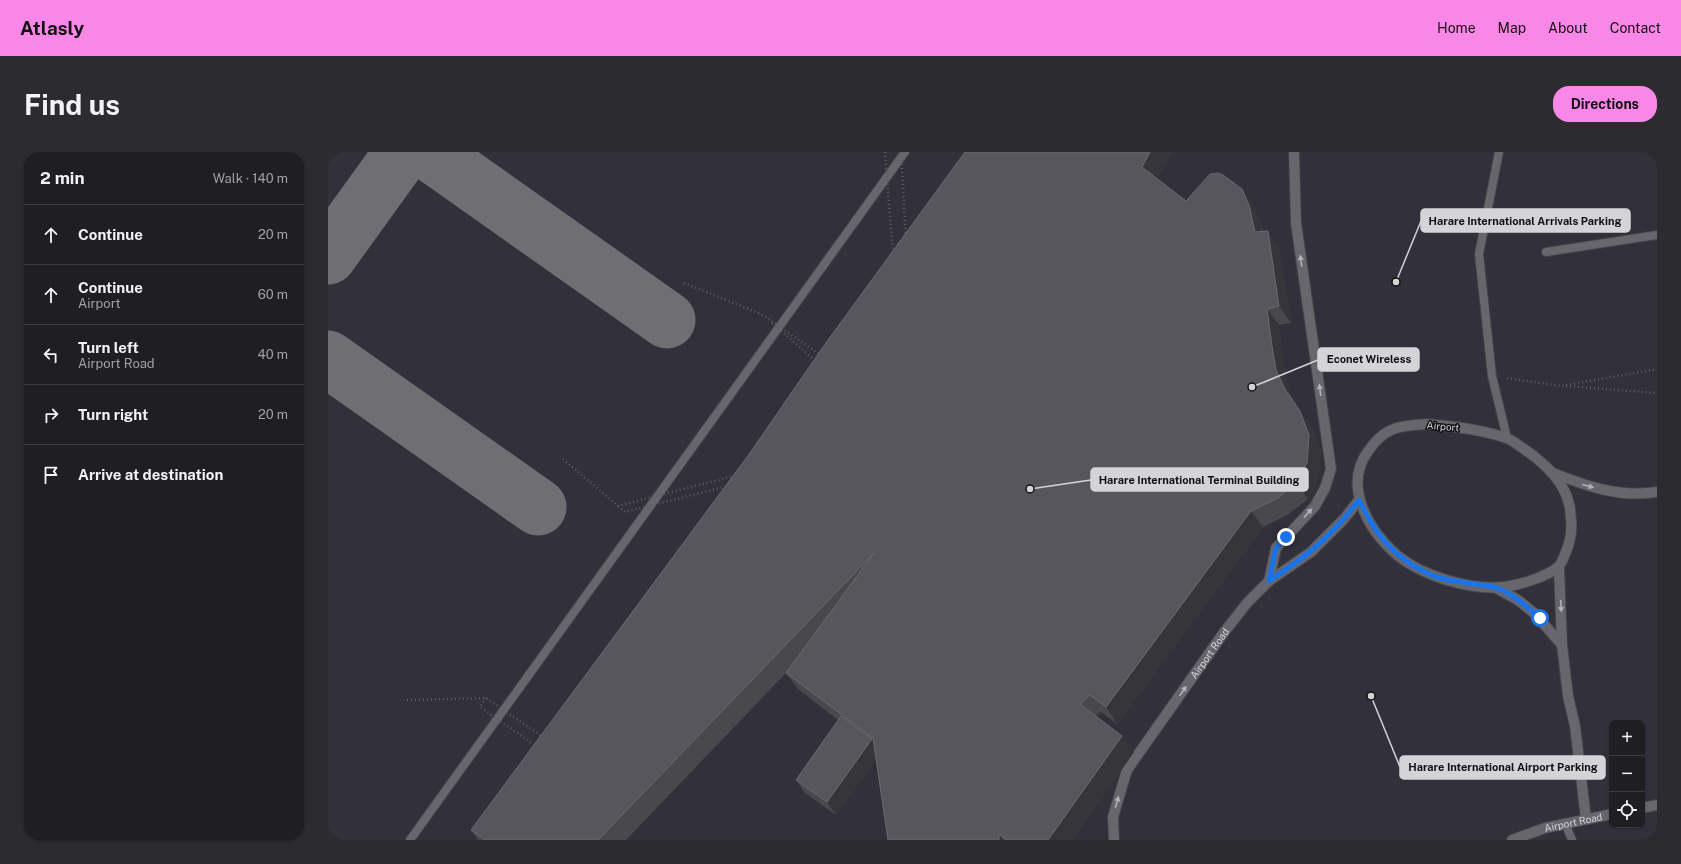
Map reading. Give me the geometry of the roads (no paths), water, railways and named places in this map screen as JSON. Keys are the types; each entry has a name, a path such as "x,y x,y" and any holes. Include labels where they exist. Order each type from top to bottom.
{"street":[{"path":"1269,581 1276,548 1315,506 1325,488 1331,469 1296,223 1294,152"},
{"name":"Airport","path":"1426,424 1461,428 1507,438 1532,455 1551,472 1564,490 1570,504 1572,529 1569,544 1559,567 1537,578 1516,585 1496,588 1435,577 1404,560 1384,542 1371,524 1359,500 1356,482 1360,466 1366,453 1377,439 1391,430 1401,427 1426,424"},
{"path":"1551,472 1583,485 1604,490 1630,493 1657,492"},
{"name":"Airport Road","path":"1114,840 1113,817 1127,770 1225,631 1247,603 1269,581 1311,552 1344,519 1359,500"},
{"path":"1559,567 1562,645 1568,696 1575,726 1586,819"},
{"path":"1496,588 1518,600 1534,613 1562,645"},
{"path":"1645,807 1657,805"},
{"name":"Airport Road","path":"1512,840 1544,828 1609,815"}],"lane":[{"path":"410,840 905,152"},
{"path":"1499,152 1479,254 1492,376 1507,438"},
{"path":"1546,252 1657,235"},
{"path":"1565,823 1572,840"}],"place":[{"name":"Harare International Arrivals Parking","path":"1396,282"},
{"name":"Econet Wireless","path":"1252,387"},
{"name":"Harare International Terminal Building","path":"1030,489"},
{"name":"Harare International Airport Parking","path":"1371,696"}]}
